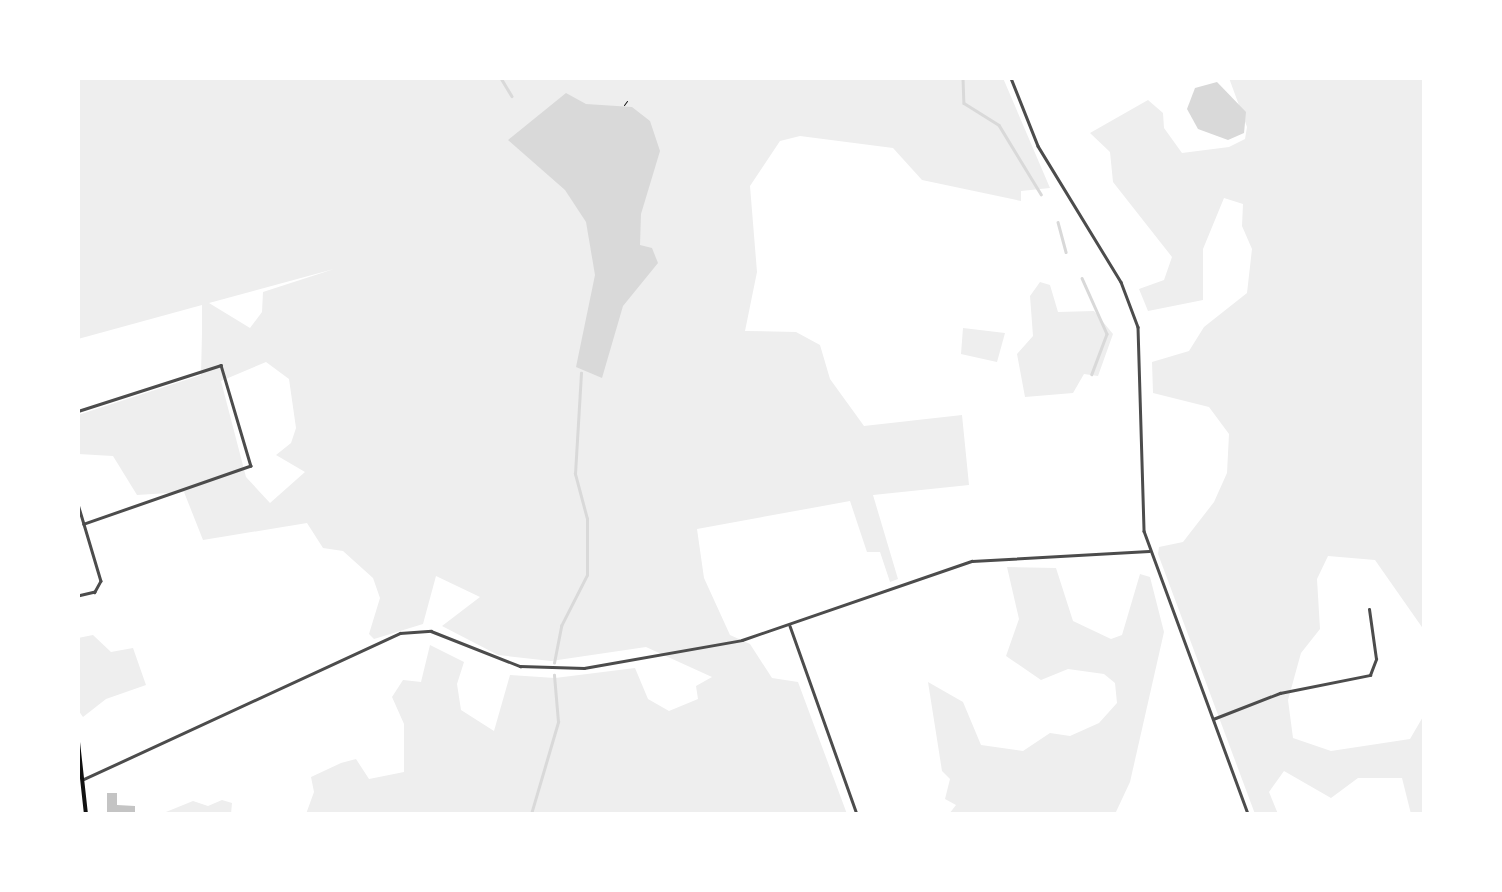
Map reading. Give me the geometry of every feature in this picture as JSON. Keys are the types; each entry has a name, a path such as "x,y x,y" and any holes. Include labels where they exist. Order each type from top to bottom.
{"main road":[{"path":"78,742 86,814"}],"street":[{"path":"1011,78 1038,146 1121,282 1138,327 1150,551 1248,814"},
{"path":"78,410 221,365 252,466 84,524"},
{"path":"78,504 102,581 95,592 78,596"},
{"path":"84,780 400,633 431,631 520,666 584,668 742,640 972,561 1150,551"},
{"path":"1213,719 1280,693 1370,676 1376,659 1370,610"},
{"path":"790,624 856,814"}],"path":[{"path":"624,105 626,101"}],"shaded area":[{"path":"78,78 1003,78 1050,188 1021,191 1021,201 922,180 893,148 800,136 780,141 750,186 757,272 745,331 796,332 820,345 830,379 864,426 962,415 969,485 873,495 898,579 890,582 880,552 867,552 850,501 697,529 704,578 730,635 750,644 772,678 798,682 847,814 306,814 314,792 311,777 341,763 356,759 369,779 404,772 404,724 392,697 403,680 421,682 430,645 464,662 457,684 461,710 494,731 510,675 555,678 635,668 648,699 669,711 698,699 696,686 712,677 646,647 551,661 498,655 442,626 480,597 436,576 423,624 374,639 369,634 380,598 373,578 343,551 323,548 307,523 203,540 184,492 137,495 113,456 78,454 78,415 201,375 202,305 78,339","holes":["334,269 263,292 262,312 250,328 209,303","266,362 289,379 296,428 291,443 276,455 305,472 270,503 246,477 221,381"]},
{"path":"1229,78 1424,78 1424,630 1375,560 1328,556 1317,579 1320,629 1301,653 1288,700 1293,738 1331,751 1410,739 1424,715 1424,814 1411,814 1402,778 1358,778 1331,798 1284,771 1269,792 1278,814 1255,814 1158,554 1159,547 1183,542 1214,502 1227,473 1229,434 1209,407 1153,393 1152,362 1189,351 1204,327 1247,293 1252,249 1242,226 1243,204 1224,198 1203,249 1203,300 1148,311 1139,289 1164,280 1172,257 1113,182 1110,152 1090,133 1148,100 1163,113 1164,128 1182,153 1229,147 1245,139 1247,127"},
{"path":"1217,82 1246,112 1244,133 1228,140 1198,129 1187,109 1195,88"},
{"path":"566,93 586,104 632,107 650,121 660,151 641,214 640,245 652,248 658,263 623,306 602,378 576,367 595,275 586,222 565,190 508,140"},
{"path":"1040,282 1050,285 1058,312 1094,311 1113,334 1098,376 1084,374 1073,393 1025,397 1017,354 1033,336 1030,296"},
{"path":"963,328 1005,333 997,362 961,354"},
{"path":"1007,567 1056,568 1073,621 1111,639 1122,635 1140,574 1150,577 1164,632 1130,782 1115,814 949,814 956,805 945,799 950,779 942,771 928,682 963,702 981,745 1023,751 1050,733 1070,736 1099,723 1117,703 1115,683 1104,674 1068,669 1041,680 1006,656 1019,619"},
{"path":"93,635 111,652 133,648 146,685 106,699 83,717 78,710 78,638"},
{"path":"222,800 232,803 231,814 161,814 193,801 208,806"}],"building":[{"path":"107,793 117,793 117,805 135,806 135,814 107,814"}],"waterway":[{"path":"501,78 512,96"},
{"path":"963,78 964,103 999,125 1041,194"},
{"path":"1058,222 1066,252"},
{"path":"1082,278 1107,334 1092,374"},
{"path":"554,663 561,626 587,575 587,519 575,474 581,373"},
{"path":"531,814 558,722 554,675"}]}
